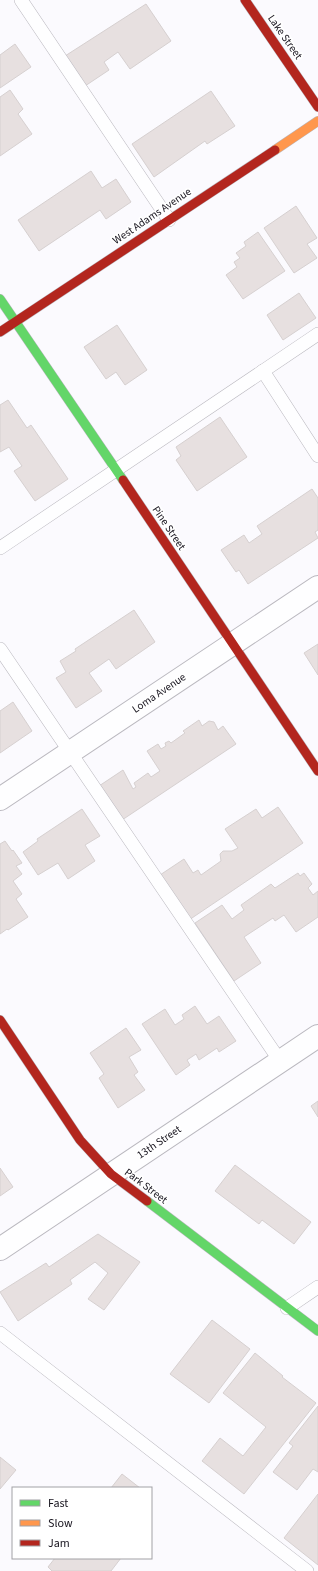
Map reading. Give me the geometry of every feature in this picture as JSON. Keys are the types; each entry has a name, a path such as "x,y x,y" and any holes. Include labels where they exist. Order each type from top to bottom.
{"street":[{"name":"Lake Street","path":"246,0 318,107"},
{"name":"West Adams Avenue","path":"0,332 318,121"},
{"name":"Pine Street","path":"0,299 234,643 318,771"},
{"name":"Loma Avenue","path":"0,800 318,587"},
{"name":"Park Street","path":"0,1020 80,1140 111,1174 318,1331"},
{"name":"13th Street","path":"0,1249 318,1036"}],"lane":[{"path":"21,0 169,220"},
{"path":"0,548 318,334"},
{"path":"263,372 318,456"},
{"path":"0,649 280,1061"},
{"path":"287,1308 318,1287"},
{"path":"0,1333 307,1571"}],"building":[{"path":"146,4 171,41 130,69 118,52 104,62 109,70 85,86 65,56"},
{"path":"15,44 31,67 0,88 0,55"},
{"path":"10,90 23,109 18,114 32,134 0,156 0,97"},
{"path":"211,91 235,126 207,144 205,141 154,177 132,144"},
{"path":"91,171 102,188 116,179 131,202 106,219 100,210 39,251 18,220"},
{"path":"296,206 317,238 307,244 317,258 294,273 264,228"},
{"path":"258,232 285,271 243,299 226,275 237,267 234,262 240,258 236,253 246,246 244,242"},
{"path":"299,293 316,318 283,340 267,315"},
{"path":"117,325 147,370 125,385 116,372 106,379 84,347"},
{"path":"8,400 27,428 31,425 68,479 35,501 14,471 22,466 9,447 0,452 0,405"},
{"path":"220,417 247,457 197,491 176,460 181,456 176,447"},
{"path":"312,489 318,498 318,530 315,532 318,538 248,584 239,570 236,572 221,550 244,535 249,543 262,534 257,526"},
{"path":"134,610 155,642 116,669 109,659 89,673 102,691 76,708 56,678 66,672 60,661 76,651 75,649"},
{"path":"318,644 318,675 304,653"},
{"path":"13,702 32,731 0,753 0,711"},
{"path":"199,720 202,726 209,721 214,722 218,730 223,726 236,744 122,820 99,786 123,770 133,789 136,787 134,783 148,773 151,777 160,771 147,751 158,744 161,749 166,746 165,743 169,741 171,743 185,733 183,731"},
{"path":"278,807 303,843 189,920 160,875 184,859 193,873 198,870 201,875 221,861 220,854 223,851 232,851 238,848 225,829 256,809 262,818"},
{"path":"82,809 100,836 85,845 95,861 68,879 58,863 38,875 23,852 38,841 37,839"},
{"path":"5,841 22,863 16,866 22,874 13,881 22,894 16,899 28,917 0,934 0,844"},
{"path":"298,873 300,876 304,873 312,884 308,888 313,895 318,891 318,917 296,932 284,915 275,921 273,918 244,937 261,963 234,981 195,923 222,905 232,919 244,910 241,905 271,884 275,888"},
{"path":"195,1006 207,1024 219,1016 236,1041 219,1052 217,1048 199,1060 196,1054 187,1060 190,1065 176,1075 142,1024 165,1009 175,1025 184,1019 182,1015"},
{"path":"126,1028 141,1050 129,1057 138,1072 134,1075 145,1090 118,1108 99,1078 104,1074 90,1053"},
{"path":"318,1101 318,1117 311,1106"},
{"path":"235,1165 311,1222 294,1244 262,1220 259,1224 215,1191"},
{"path":"0,1168 13,1187 0,1196"},
{"path":"98,1234 140,1262 104,1310 88,1299 108,1273 95,1262 70,1280 72,1284 18,1321 0,1292 46,1263 49,1267"},
{"path":"212,1320 250,1349 209,1403 170,1374"},
{"path":"255,1353 283,1376 282,1377 316,1403 244,1494 202,1461 220,1438 243,1456 266,1427 223,1393"},
{"path":"318,1406 318,1472 313,1469 297,1490 273,1472 293,1446 289,1443"},
{"path":"0,1457 16,1470 0,1489"},
{"path":"122,1474 139,1487 112,1487"},
{"path":"318,1494 318,1565 284,1538"},
{"path":"54,1559 120,1559 111,1571 52,1571 48,1567"}],"traffic: fast":[{"path":"0,299 123,480"},
{"path":"147,1201 318,1331"}],"traffic: slow":[{"path":"275,150 318,121"}],"traffic: jam":[{"path":"245,0 318,107"},
{"path":"0,332 275,150"},
{"path":"123,480 318,771"},
{"path":"0,1020 80,1140 111,1174 147,1201"}]}
